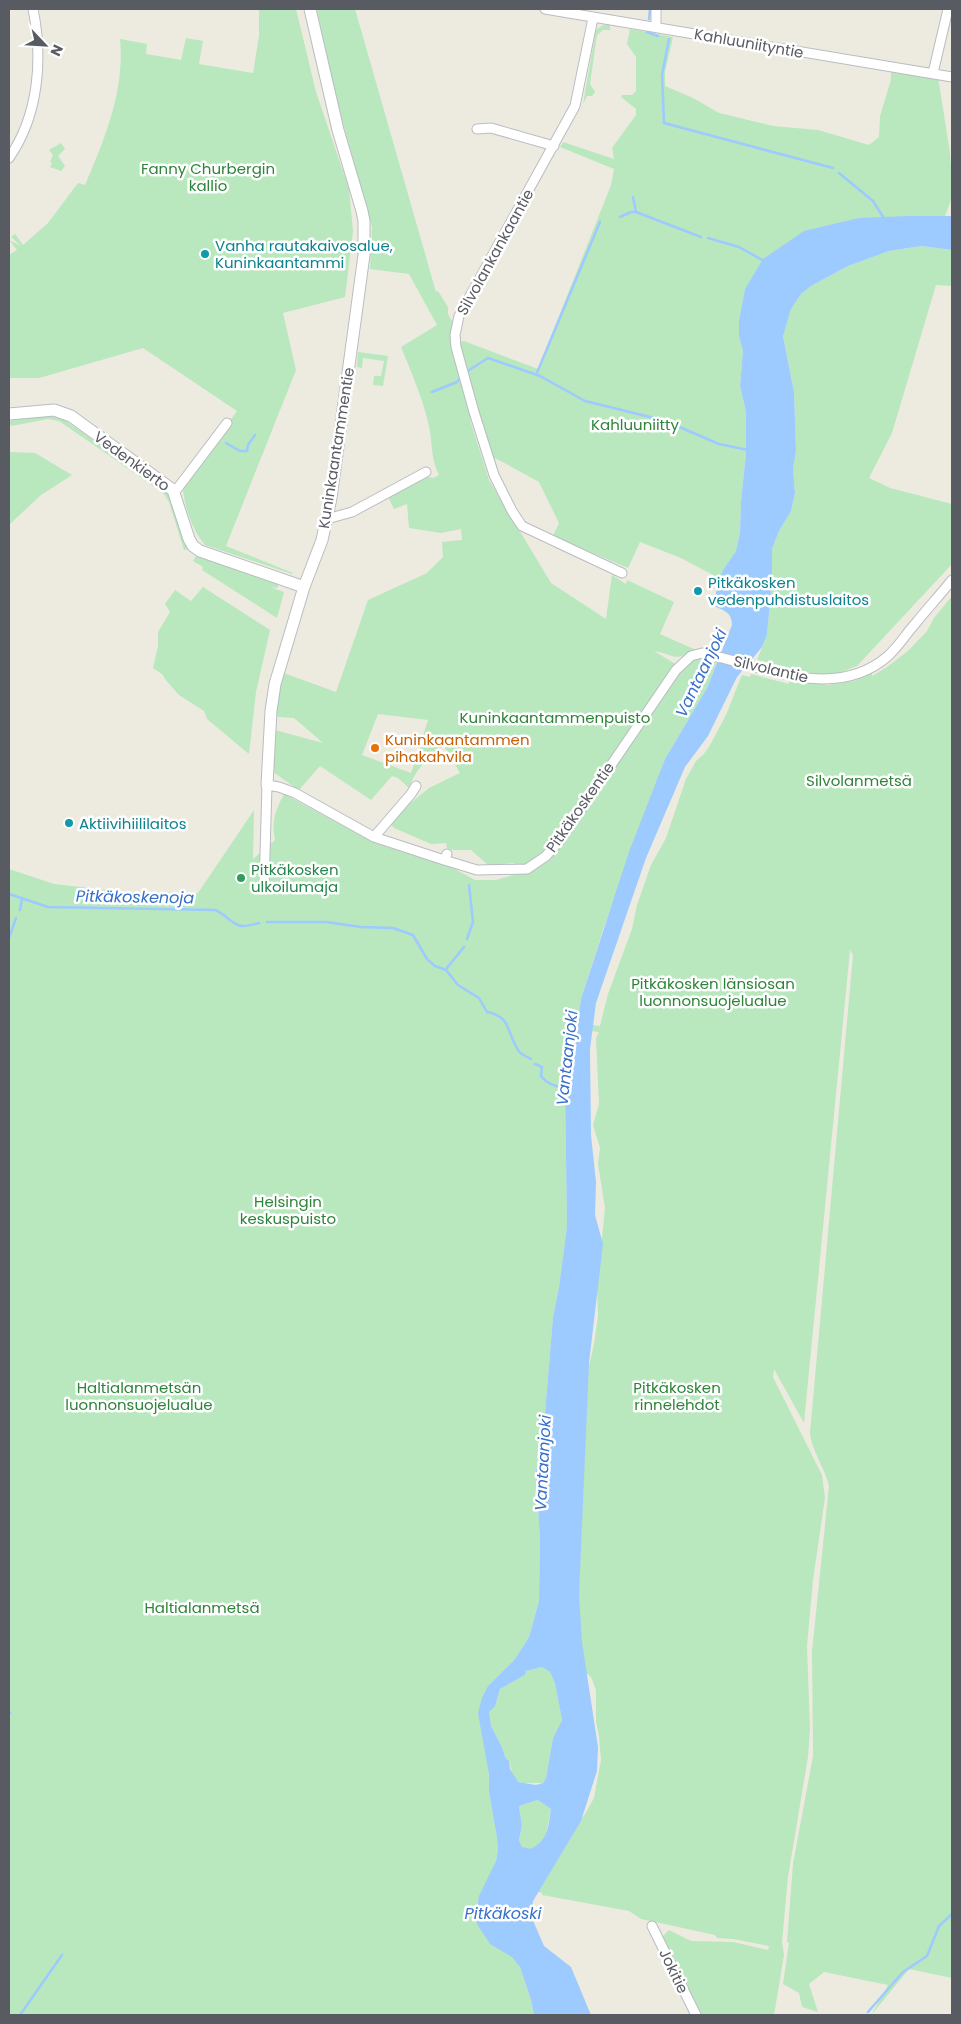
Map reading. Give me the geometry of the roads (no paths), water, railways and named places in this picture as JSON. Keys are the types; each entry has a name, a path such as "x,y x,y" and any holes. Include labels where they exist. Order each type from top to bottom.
{"street":[{"path":"9,158 25,129 35,93 39,50 33,9"},
{"name":"Kuninkaantammentie","path":"264,888 267,785 271,711 275,684 304,587 322,540 327,519 362,271 364,234 362,211 338,130 316,44 310,9"},
{"name":"Kahluuniityntie","path":"545,9 952,77"},
{"path":"656,9 656,27"},
{"path":"933,73 948,9"},
{"name":"Silvolankankaantie","path":"593,18 578,97 554,146 459,316 455,335 456,347 474,412 494,475 522,526 622,573"},
{"path":"477,129 491,128 554,146"},
{"name":"Vedenkierto","path":"9,414 44,410 63,412 174,493 193,546 200,551 304,587"},
{"path":"174,493 227,423"},
{"path":"327,519 352,512 427,469"},
{"name":"Silvolantie","path":"676,670 691,656 698,653 715,655 788,675 828,680 850,676 868,669 888,656 952,580"},
{"name":"Pitkäkoskentie","path":"267,785 295,793 374,837 445,857 467,868 526,869 546,856 560,840 676,670"},
{"path":"374,837 416,786"},
{"name":"Jokitie","path":"652,1926 696,2015"}],"water":[{"name":"Pitkäkoski","path":"952,216 952,250 922,246 889,251 848,266 811,286 801,294 791,309 783,336 794,392 796,451 793,469 795,493 791,511 779,531 772,549 772,580 767,635 762,647 737,677 708,736 685,767 646,858 596,1003 590,1049 591,1135 596,1182 595,1215 603,1244 589,1363 579,1595 582,1642 598,1747 597,1771 581,1821 533,1901 531,1916 544,1946 571,1967 591,2015 534,2015 520,1967 512,1957 490,1944 477,1924 476,1915 479,1896 496,1861 498,1850 489,1792 489,1774 478,1713 488,1686 515,1659 529,1637 539,1601 540,1541 536,1472 545,1413 553,1317 567,1226 565,1087 573,1058 581,999 629,852 665,759 707,688 732,625 729,615 716,607 714,601 719,580 723,570 736,551 740,533 746,454 746,412 740,386 743,351 739,336 739,320 745,289 763,259 804,231 859,218","holes":["542,1667 550,1672 555,1683 562,1720 553,1738 546,1778 543,1783 536,1785 518,1782 510,1769 509,1761 505,1757 491,1726 489,1712 495,1706 500,1689 525,1675 526,1671","538,1800 551,1809 546,1833 541,1842 531,1849 522,1847 519,1840 522,1826 519,1806"]}],"waterway":[{"path":"649,19 650,9"},
{"path":"647,32 658,36"},
{"path":"669,39 662,75 664,123 833,168"},
{"path":"839,173 873,201 885,220"},
{"path":"633,197 636,212 701,237"},
{"path":"620,217 636,212"},
{"path":"536,375 600,222"},
{"path":"708,238 739,247 764,261"},
{"path":"466,372 488,358 540,376 585,401 662,420"},
{"path":"432,392 457,382 461,377"},
{"path":"670,423 719,444 748,450"},
{"path":"226,443 240,451 247,451 248,445 255,435"},
{"path":"467,939 473,922 469,885"},
{"name":"Pitkäkoskenoja","path":"9,894 48,907 215,910 239,925 247,926 259,923"},
{"path":"20,910 22,899"},
{"path":"9,938 16,918"},
{"name":"Pitkäkoskenoja","path":"267,922 326,922 361,927 393,928 413,935 427,959 435,966 446,970 458,985 479,998 487,1012 495,1014 504,1021 514,1044 519,1051 531,1059"},
{"path":"446,969 464,947"},
{"name":"Pitkäkoskenoja","path":"535,1064 542,1067 541,1076 546,1081 555,1086 566,1088"},
{"path":"868,2012 903,1972 927,1956 939,1926 952,1914"},
{"path":"20,2015 62,1955"}],"place":[{"name":"Vanha rautakaivosalue, Kuninkaantammi","path":"205,254"},
{"name":"Pitkäkosken vedenpuhdistuslaitos","path":"698,591"},
{"name":"Kuninkaantammen pihakahvila","path":"375,748"},
{"name":"Aktiivihiililaitos","path":"69,823"},
{"name":"Pitkäkosken ulkoilumaja","path":"241,878"}],"park label":[{"name":"Fanny Churbergin kallio","path":"208,176"},
{"name":"Kahluuniitty","path":"635,424"},
{"name":"Kuninkaantammenpuisto","path":"555,717"},
{"name":"Silvolanmetsä","path":"859,780"},
{"name":"Pitkäkosken länsiosan luonnonsuojelualue","path":"713,992"},
{"name":"Helsingin keskuspuisto","path":"288,1210"},
{"name":"Haltialanmetsän luonnonsuojelualue","path":"139,1396"},
{"name":"Pitkäkosken rinnelehdot","path":"677,1396"},
{"name":"Haltialanmetsä","path":"202,1607"}],"water label":[{"name":"Vantaanjoki","path":"701,673"},
{"name":"Vantaanjoki","path":"567,1058"},
{"name":"Vantaanjoki","path":"543,1463"}]}
